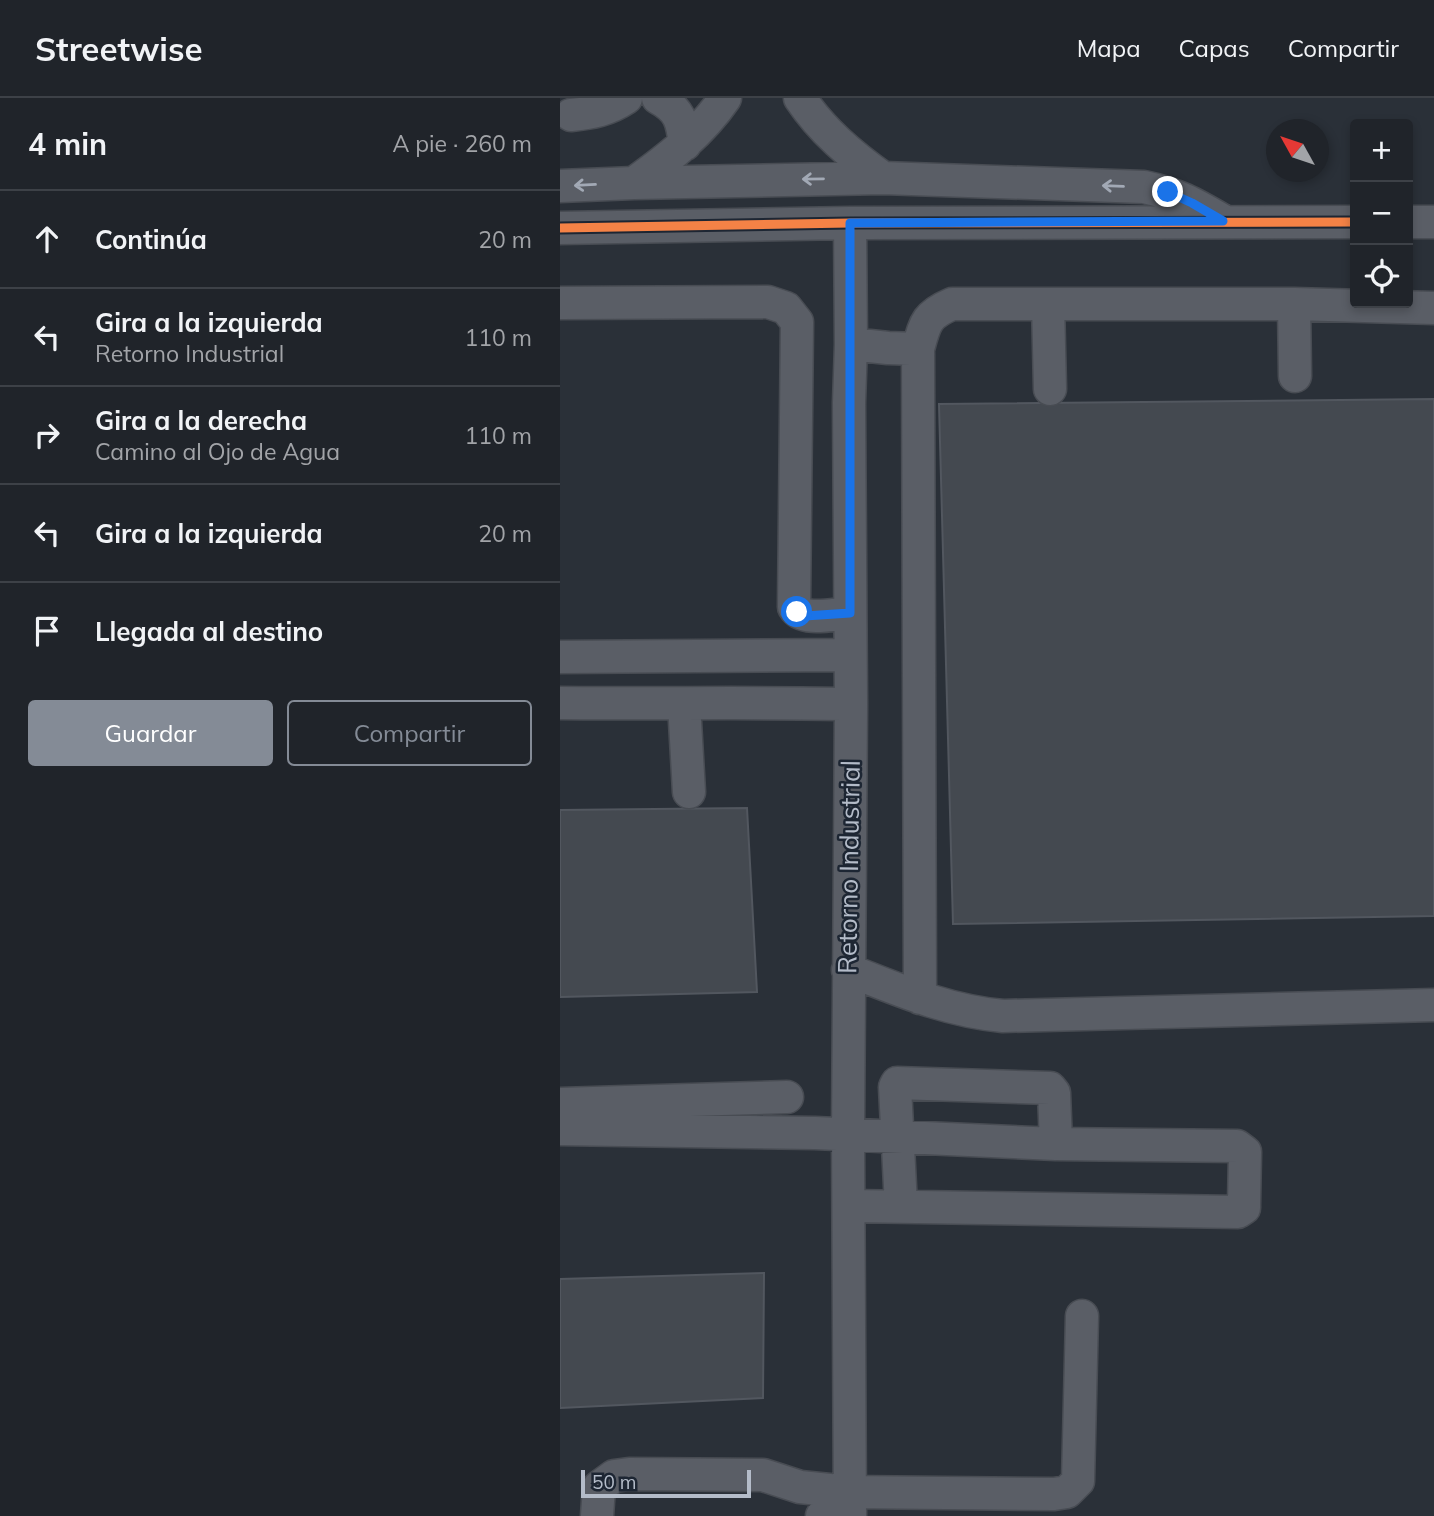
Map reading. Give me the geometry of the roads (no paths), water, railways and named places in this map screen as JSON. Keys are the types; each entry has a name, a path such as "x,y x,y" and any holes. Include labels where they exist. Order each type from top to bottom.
{"street":[{"path":"571,115 607,109 626,98"},
{"path":"659,98 675,111 682,122 685,144"},
{"path":"634,183 685,144 725,98"},
{"path":"800,98 833,138 883,178"},
{"path":"560,186 883,178 1144,187 1168,192 1223,221"},
{"path":"560,228 850,223 1350,222"},
{"path":"1413,222 1434,222"},
{"name":"Retorno Industrial","path":"843,1509 849,1206 850,223"},
{"path":"560,303 768,302 786,308 797,323 794,607 805,616 850,613"},
{"path":"920,998 918,349 929,318 937,310 952,304 1294,304 1434,308"},
{"path":"1048,304 1050,389"},
{"path":"1294,304 1295,376"},
{"path":"850,344 918,349"},
{"path":"560,657 850,655"},
{"path":"560,703 851,704"},
{"path":"684,704 689,792"},
{"path":"848,970 950,1008 1003,1016 1434,1005"},
{"path":"901,1206 895,1087 897,1083 1051,1088 1054,1093 1056,1144"},
{"path":"560,1104 787,1097"},
{"path":"560,1129 1240,1147 1245,1153 1244,1208 1238,1212 849,1206"},
{"path":"597,1516 599,1488 614,1476 629,1474 763,1475 800,1487 843,1509 1067,1492 1077,1481 1082,1316"}]}
